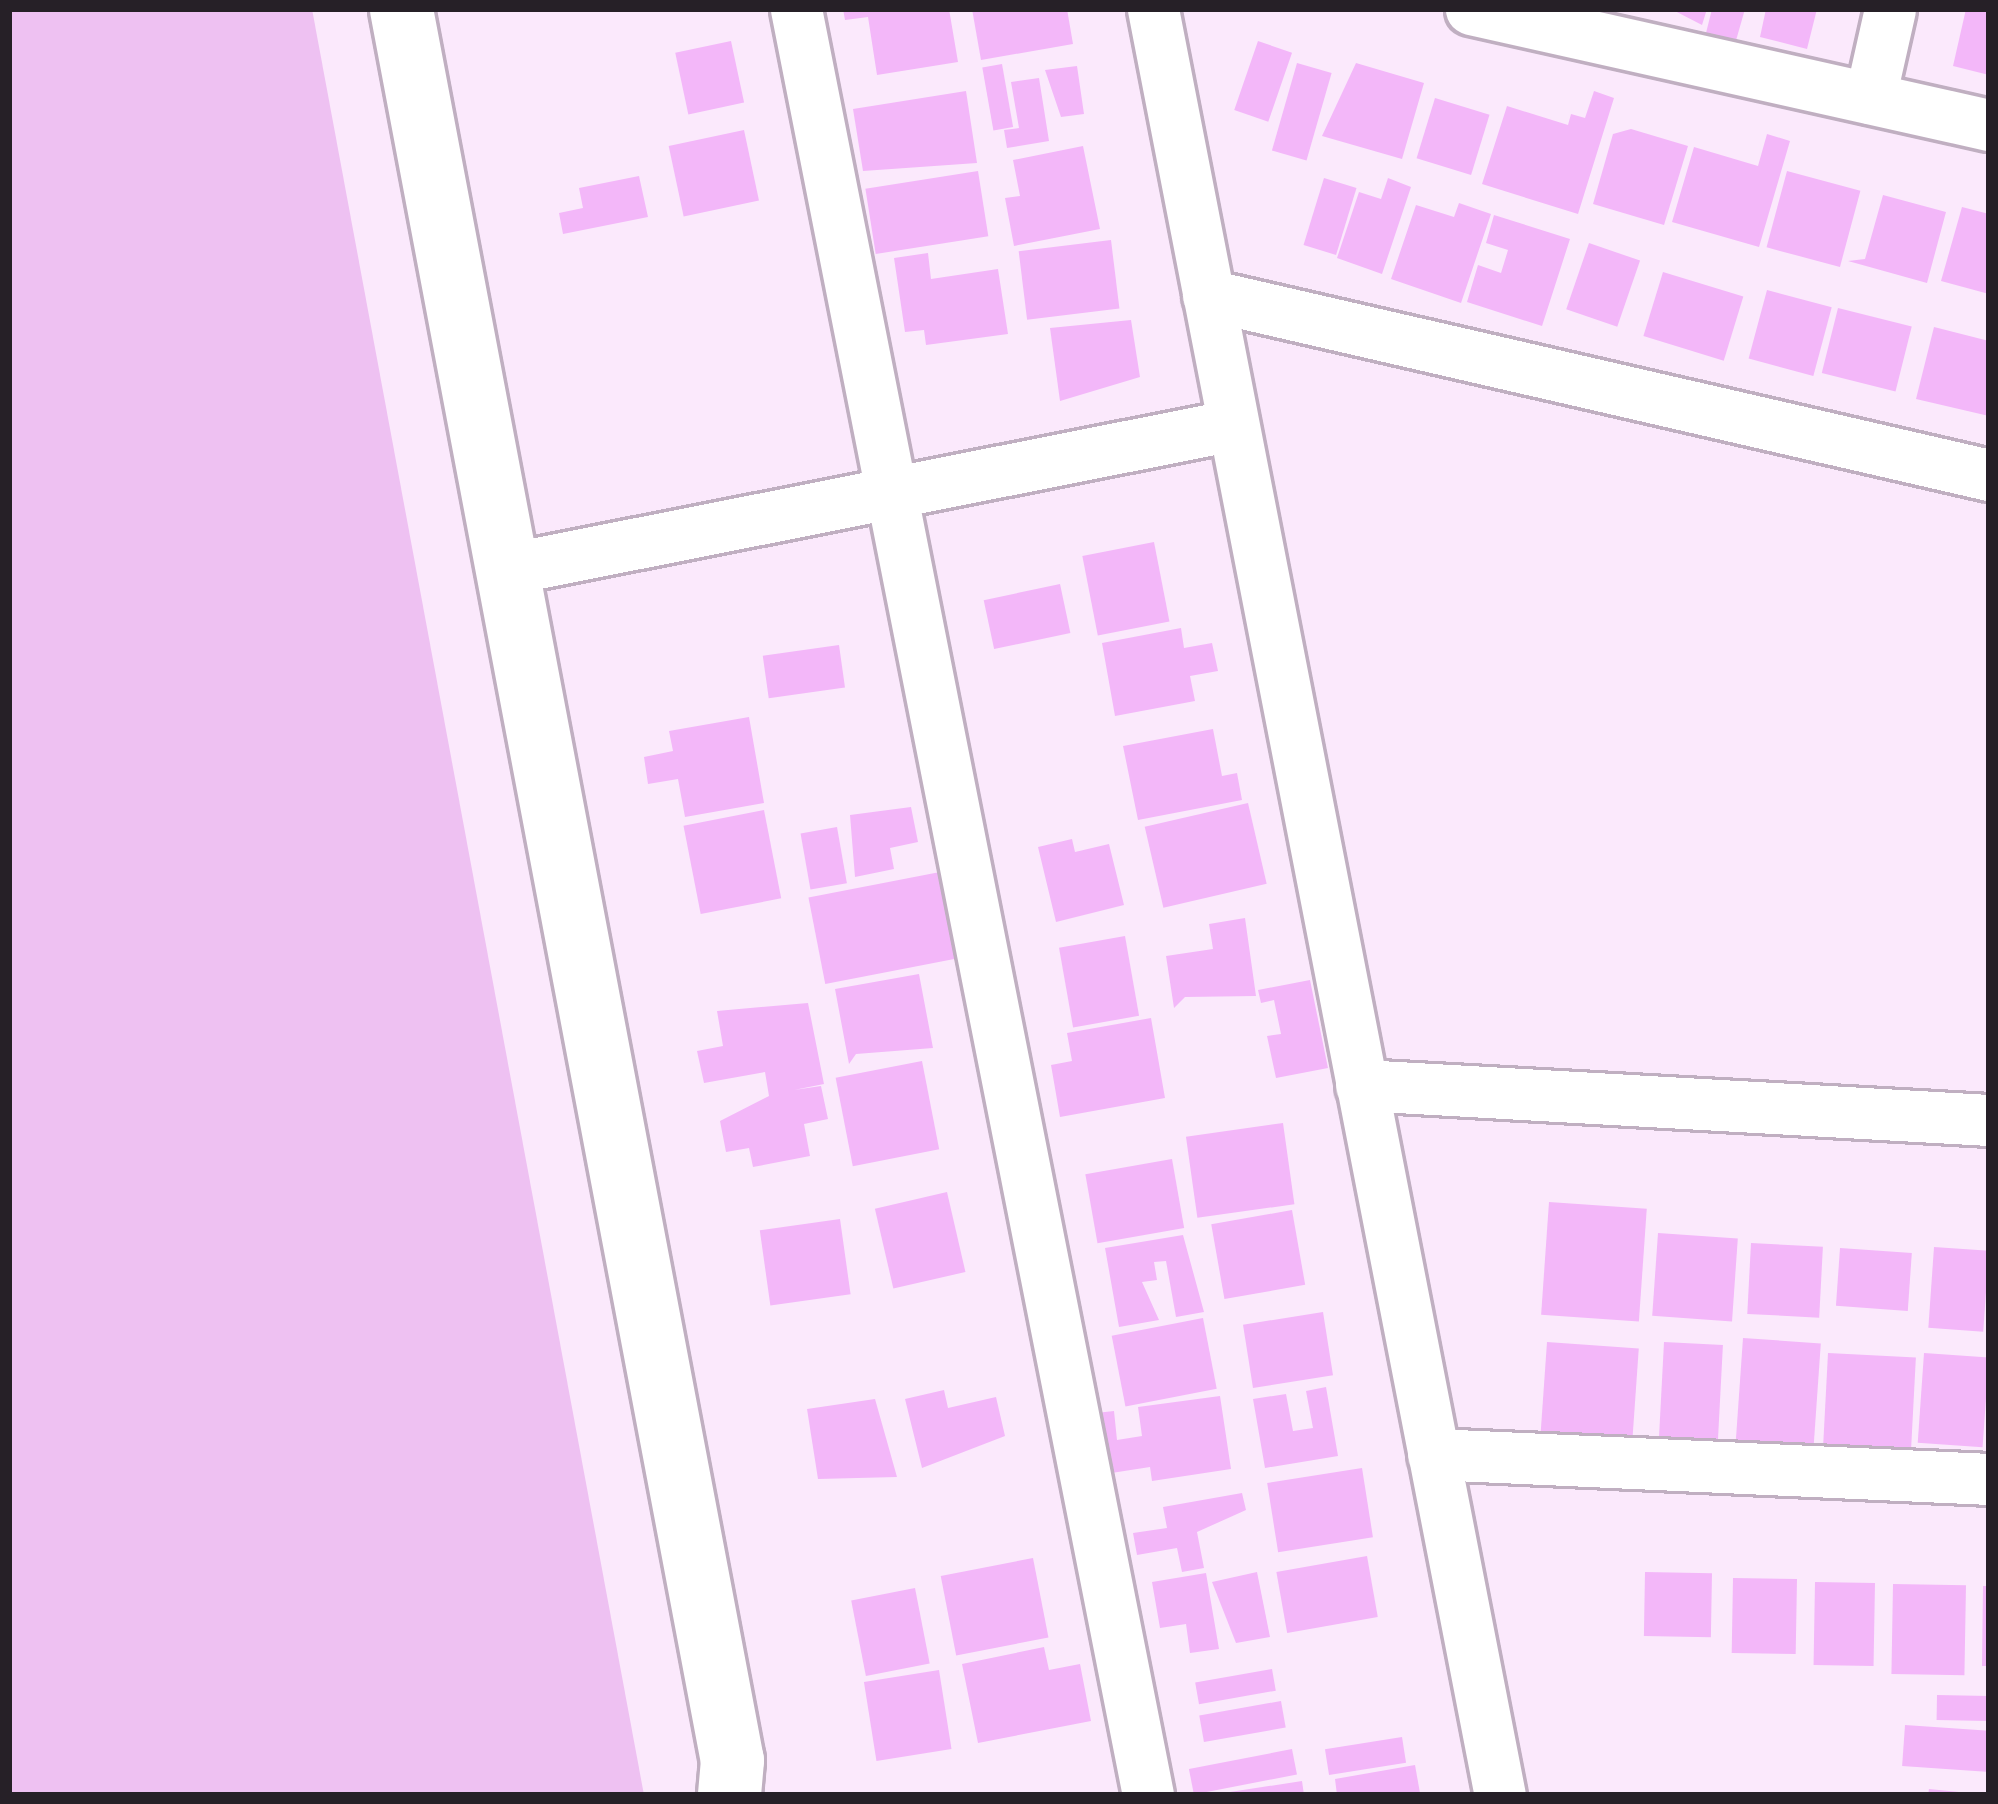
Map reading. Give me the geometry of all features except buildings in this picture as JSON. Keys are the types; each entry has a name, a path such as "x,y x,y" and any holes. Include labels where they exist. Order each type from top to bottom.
{"street":[{"path":"401,9 732,1760 729,1795"},
{"path":"796,9 1148,1795"},
{"path":"1153,9 1500,1795"},
{"path":"1169,93 1187,9"},
{"path":"1471,9 1989,125"},
{"path":"1870,98 1890,9"},
{"path":"1208,296 1989,475"},
{"path":"507,569 1233,425"},
{"path":"1361,1085 1989,1120"},
{"path":"1433,1454 1989,1479"}],"shaded area":[{"path":"9,9 312,9 644,1795 9,1795"}]}
